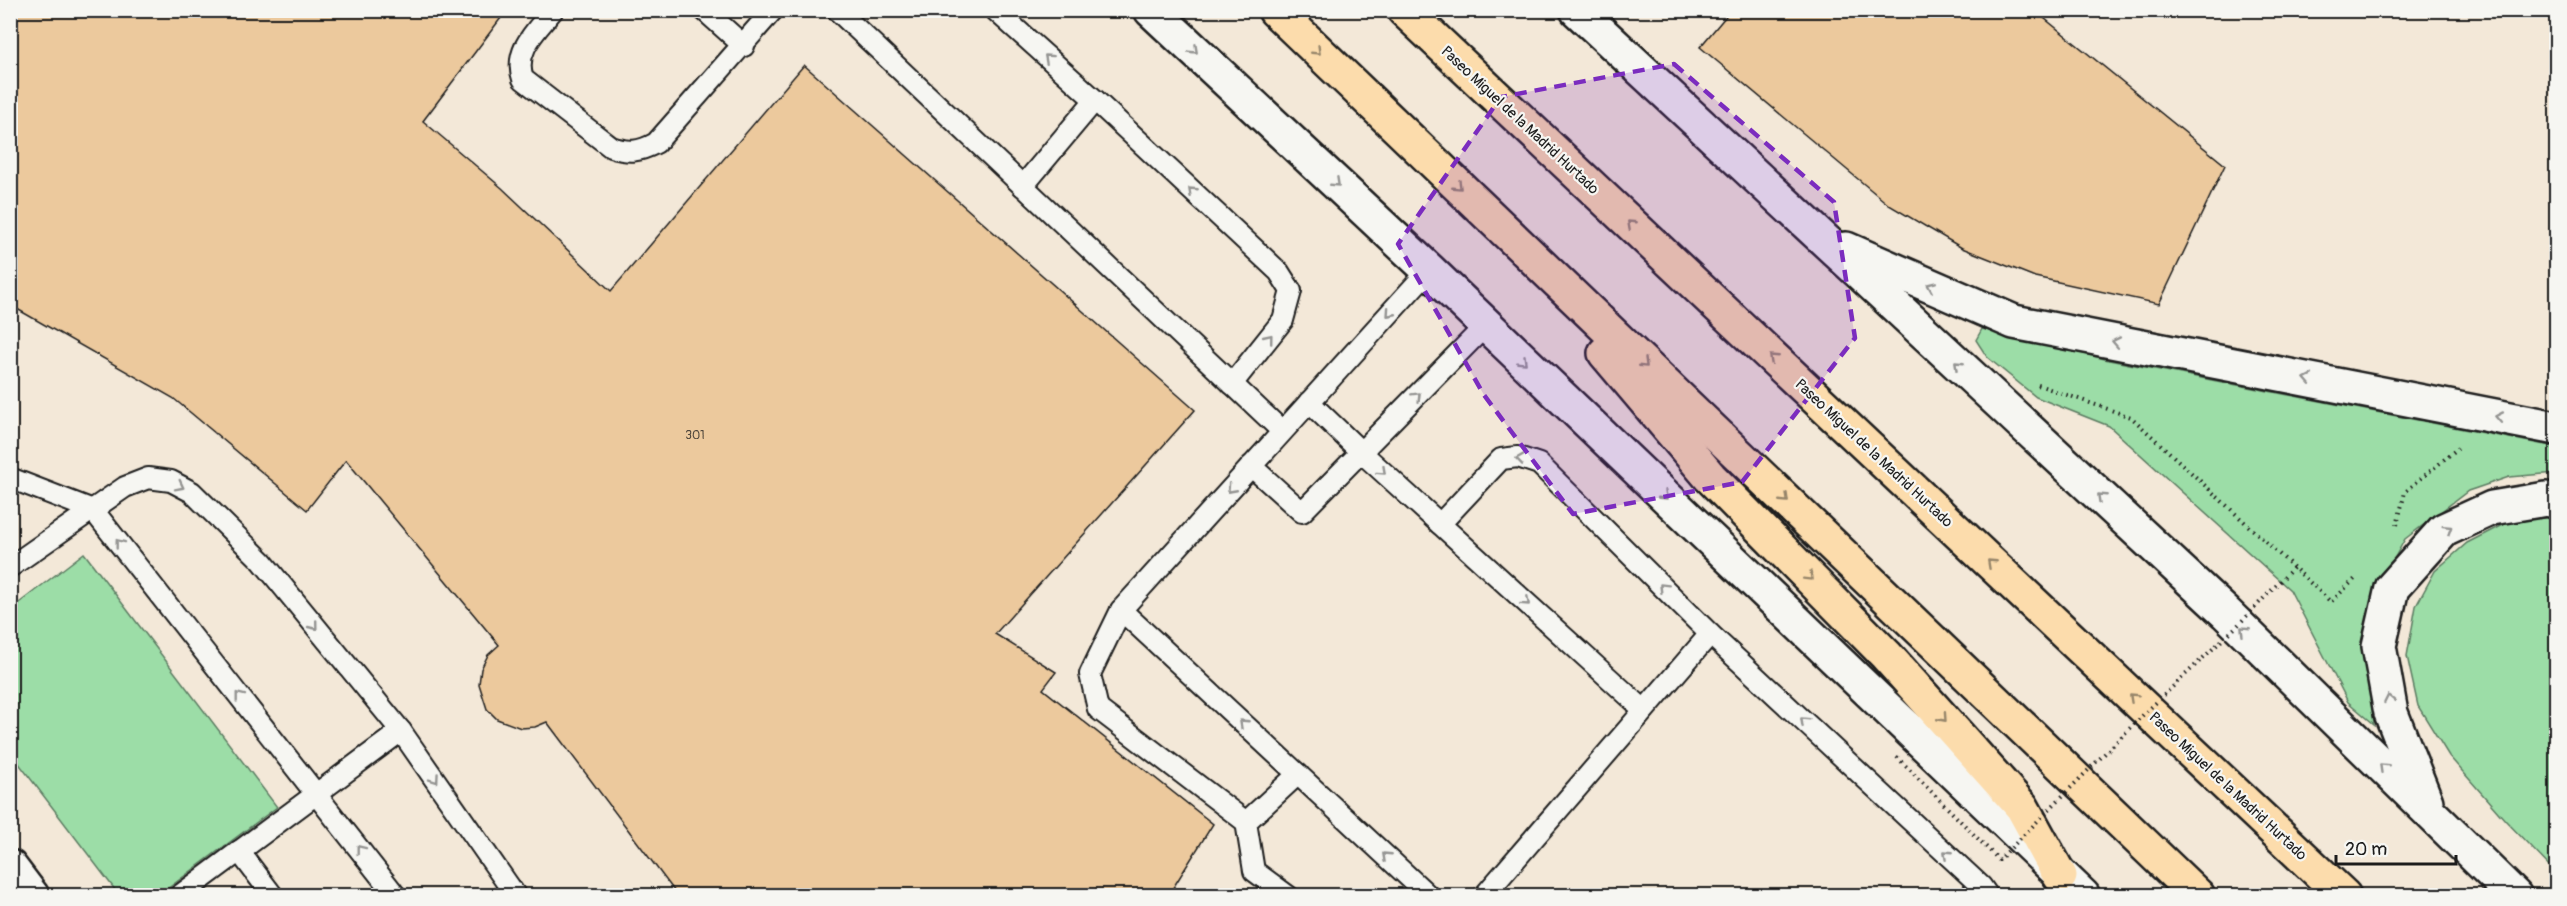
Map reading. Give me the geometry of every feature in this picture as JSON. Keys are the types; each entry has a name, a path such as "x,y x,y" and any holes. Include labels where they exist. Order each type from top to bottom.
{"highway":[{"path":"1275,10 2198,896"},
{"name":"Paseo Miguel de la Madrid Hurtado","path":"1404,10 2344,896"},
{"path":"1492,218 1710,477 1886,655 2022,807 2072,886"}],"street":[{"path":"1151,10 1429,270 2072,886"},
{"path":"1576,10 2226,613 2515,896"},
{"path":"1822,239 2014,322 2556,428"},
{"path":"2430,813 2391,713 2379,646 2392,588 2444,530 2492,508 2546,499 2556,501"},
{"path":"10,867 32,896"}],"lane":[{"path":"553,10 526,43 520,57 519,68 524,79 611,147 623,151 640,152 656,143 774,10"},
{"path":"704,10 744,46"},
{"path":"837,10 1282,431"},
{"path":"995,10 1279,272 1291,291 1283,320 1232,384"},
{"path":"1023,186 1095,100"},
{"path":"1288,896 1254,871 1246,822 1098,709 1090,674 1121,610 1429,270"},
{"path":"1251,466 1302,512 1486,325"},
{"path":"1309,402 1644,710"},
{"path":"1440,524 1501,459 1518,457 1539,464 1710,634 1981,886 1988,896"},
{"path":"10,478 93,510 396,896"},
{"path":"10,567 125,487 148,478 171,481 192,492 262,561 400,731 516,896"},
{"path":"1121,610 1429,896"},
{"path":"1484,896 1710,634"},
{"path":"179,896 400,731"},
{"path":"1246,822 1298,774"},
{"path":"239,851 273,896"}],"path":[{"path":"2034,384 2131,417 2331,602 2361,573"},
{"path":"2395,534 2405,492 2457,449 2483,413"},
{"path":"1897,757 1999,860 2294,567"}],"highlighted area":[{"path":"1674,64 1834,202 1855,338 1742,482 1573,514 1484,395 1398,244 1501,97"}],"green space":[{"path":"1982,329 2109,360 2556,447 2556,473 2509,477 2468,491 2405,539 2378,588 2369,679 2374,724 2348,702 2290,590 2109,426 2036,397 1987,357 1976,340"},
{"path":"2556,517 2556,873 2505,820 2449,756 2418,706 2407,656 2416,606 2435,571 2467,543 2510,521"},
{"path":"84,553 277,807 159,895 119,895 11,753 11,609"}],"building":[{"path":"10,10 507,10 423,121 502,188 611,291 804,65 1195,410 995,634 1056,672 1043,689 1213,824 1168,896 678,896 547,722 535,727 521,728 497,719 487,709 479,684 481,669 488,655 499,645 346,460 307,510 173,398 10,305"},
{"path":"1731,10 2034,10 2225,165 2159,304 2035,277 1962,248 1889,205 1700,47"}]}
